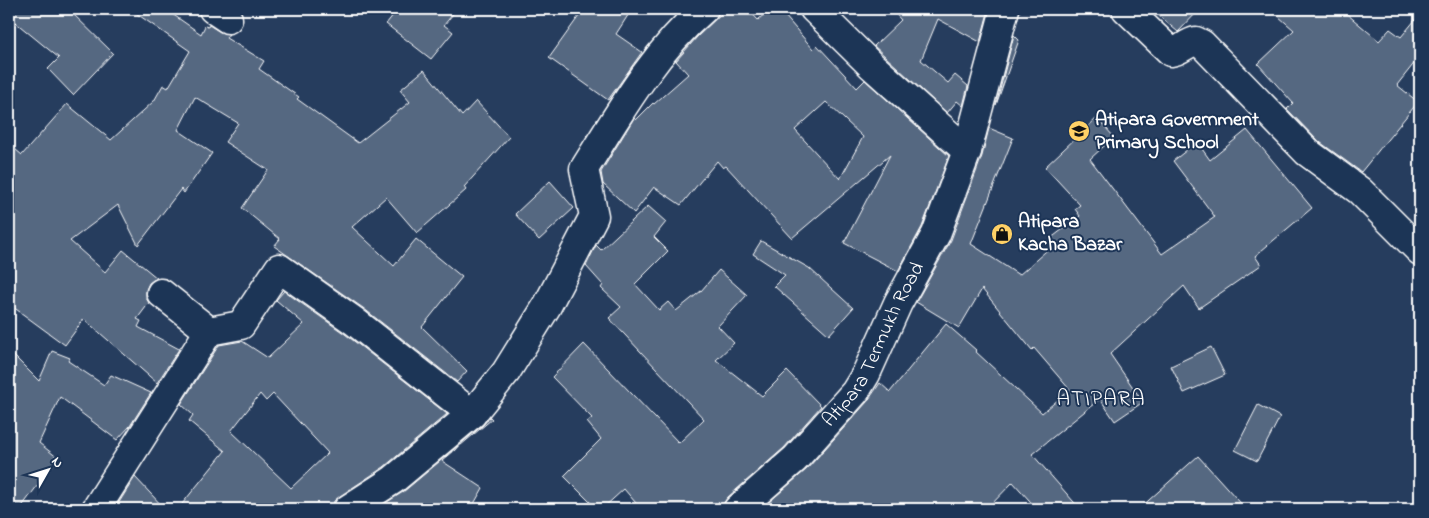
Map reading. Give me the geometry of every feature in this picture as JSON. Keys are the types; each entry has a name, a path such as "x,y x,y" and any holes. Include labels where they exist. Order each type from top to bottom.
{"street":[{"path":"348,509 392,480 472,414 506,372 547,306 594,216 584,169 613,122 651,68 682,28 704,9"},
{"path":"814,9 871,65 967,151"},
{"name":"Atipara Termukh Road","path":"738,509 795,458 855,392 866,374 898,304 936,234 967,151 1004,9"},
{"path":"1126,9 1171,52 1178,51 1190,42 1196,41 1202,44 1307,152 1360,191 1420,251"},
{"path":"96,509 209,332 241,325 279,268 354,320 472,414"},
{"path":"161,293 209,332"}],"building":[{"path":"9,9 68,9 113,53 73,95 48,69 59,58 9,17"},
{"path":"130,9 165,9 201,34 205,26 208,27 209,25 220,32 229,34 226,38 264,61 259,69 299,97 297,99 358,143 410,102 400,90 424,70 462,116 476,101 509,137 464,187 466,190 417,233 386,197 352,227 394,266 416,239 462,277 422,327 467,371 457,382 363,308 274,246 280,239 242,208 268,170 225,142 238,123 195,97 178,130 212,153 184,193 181,189 138,245 118,205 70,241 105,272 123,250 157,278 149,283 146,290 146,298 149,303 137,319 141,321 138,327 179,349 157,383 84,319 65,345 9,304 9,144 22,155 67,104 111,140 154,101 163,85 168,88 190,51"},
{"path":"398,9 457,9 444,25 453,32 431,59 386,24"},
{"path":"584,9 632,9 616,34 642,52 608,100 549,58"},
{"path":"726,9 748,9 758,20 770,9 779,9 813,49 817,45 857,88 865,80 949,156 922,227 898,271 844,243 890,155 792,238 726,166 723,168 717,161 681,205 654,187 634,213 603,184 601,172 634,118 636,120 688,74 676,61","holes":["826,102 863,137 840,179 795,130"]},
{"path":"891,9 989,9 980,42 938,19 921,60 948,83 955,75 968,86 963,106 957,101 947,113 874,46 901,20"},
{"path":"1151,9 1200,9 1178,32"},
{"path":"1270,9 1341,9 1379,41 1390,29 1401,37 1420,14 1420,56 1397,85 1418,102 1361,172 1317,140 1287,109 1293,103 1258,64 1294,30"},
{"path":"1014,35 1019,40 996,105"},
{"path":"1097,118 1114,137 1090,159 1162,254 1215,217 1173,161 1197,142 1210,160 1247,130 1312,208 1255,256 1261,265 1199,308 1184,286 1110,354 1143,402 1115,421 1100,399 1032,454 1080,509 1037,509 1013,482 987,509 761,509 807,469 867,402 880,383 890,392 946,324 1042,413 1070,390 1034,348 1032,350 982,289 959,328 916,302 951,240 982,156 989,128 1013,138 971,244 1019,275 1054,244 1050,239 1080,216 1075,209 1080,205 1045,167"},
{"path":"550,181 574,208 539,240 515,214"},
{"path":"648,206 666,222 654,237 668,251 635,284 659,310 668,302 676,311 701,291 719,270 747,295 718,326 734,343 716,360 762,396 787,371 821,406 784,448 728,497 723,504 723,509 641,509 624,489 602,509 597,509 564,476 601,439 587,422 592,418 552,377 584,344 679,443 704,419 609,318 621,307 601,288 603,285 586,266 596,245 601,250"},
{"path":"761,241 809,268 853,308 829,335 774,286 785,275 753,254"},
{"path":"284,291 345,334 447,414 384,467 340,496 334,501 332,509 178,509 225,451 189,421 193,415 181,404 219,345 242,341 268,358 304,324 276,300","holes":["260,394 266,401 273,394 328,453 291,488 231,431"]},
{"path":"1211,347 1225,375 1184,393 1171,366"},
{"path":"9,351 39,381 52,351 70,358 68,361 104,385 111,375 151,393 130,426 117,440 60,397 39,443 58,458 20,509 9,509"},
{"path":"1258,405 1280,417 1257,461 1235,450"},
{"path":"490,417 492,419 442,461 483,488 471,509 376,509 403,492 482,426"},
{"path":"1198,456 1246,509 1139,509"},
{"path":"135,477 165,509 123,509 118,504"}],"place":[{"name":"Atipara Government Primary School","path":"1079,131"},
{"name":"Atipara Kacha Bazar","path":"1002,234"}],"district":[{"name":"ATIPARA","path":"1101,400"}]}
